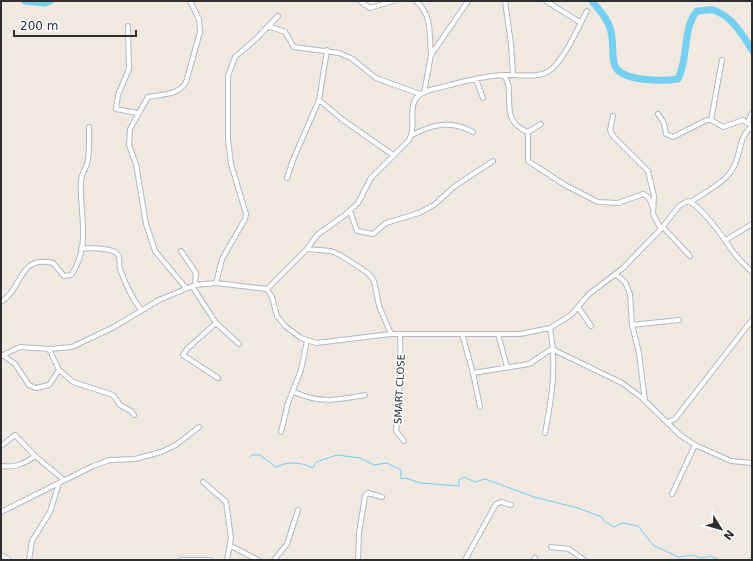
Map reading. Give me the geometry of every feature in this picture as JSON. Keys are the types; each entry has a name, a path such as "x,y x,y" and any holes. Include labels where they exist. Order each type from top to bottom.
{"street":[{"path":"186,288 178,277 158,257 146,224 139,179 128,138 130,128 137,113 148,97 176,92 183,87 186,82 200,32 199,20 190,1"},
{"path":"360,1 370,8 393,1"},
{"path":"416,1 423,9 429,21 432,55"},
{"path":"412,135 413,109 415,101 422,93 432,55 468,1"},
{"path":"505,1 513,74"},
{"path":"546,1 581,23"},
{"path":"268,26 285,32 294,47 327,50 351,58 376,78 422,93 476,79 513,74 540,74 550,70 562,55 587,11"},
{"path":"216,283 222,259 245,219 246,214 231,164 228,139 228,76 235,57 256,39 278,16"},
{"path":"128,26 128,69 118,95 116,109 137,113"},
{"path":"288,178 293,160 319,100 327,50"},
{"path":"711,120 722,60"},
{"path":"503,75 509,85 508,101 510,113 517,124 528,132"},
{"path":"476,79 483,98"},
{"path":"319,100 342,120 393,155"},
{"path":"748,122 752,113"},
{"path":"658,114 664,122 666,134 673,137 711,120"},
{"path":"613,116 610,130 613,136 648,171 654,196 654,217 662,228 690,256"},
{"path":"267,289 272,297 277,316 285,326 294,334 307,341 321,343 391,334 520,334 550,328 566,319 596,287 634,258 662,228 679,206 686,202 691,202 725,178 731,171 737,161 742,138 752,126 743,120 723,127 711,120"},
{"path":"528,132 541,124"},
{"path":"267,289 307,249 317,235 350,211 358,203 371,178 412,135 430,127 440,125 460,126 473,132"},
{"path":"1,302 8,296 25,271 34,262 40,261 54,263 64,276 71,275 78,261 81,248 84,224 81,180 87,164 90,127"},
{"path":"528,132 528,161 565,185 592,199 606,203 618,203 643,194 649,198 653,208"},
{"path":"350,211 357,231 373,234 386,223 419,213 434,205 455,186 493,161"},
{"path":"691,202 726,240 735,254 752,272"},
{"path":"726,240 752,224"},
{"path":"81,248 100,249 116,253 119,257 121,271 129,290 141,310"},
{"path":"307,249 331,251 340,254 368,273 374,281 379,306 391,334"},
{"path":"181,251 196,273 193,286 216,323 239,344"},
{"path":"615,274 625,282 629,289 632,325 639,353 645,401"},
{"path":"2,356 20,347 49,349 72,347 114,327 141,310 193,286 216,283 267,289"},
{"path":"578,307 591,326"},
{"path":"632,325 679,320"},
{"path":"668,422 675,419 752,320"},
{"path":"216,323 187,349 183,355 218,378"},
{"path":"545,433 555,378 554,350 550,328"},
{"name":"SMART CLOSE","path":"400,334 401,371 396,431 404,441"},
{"path":"462,334 473,373 480,407"},
{"path":"498,334 507,367"},
{"path":"281,432 288,402 294,392 305,357 307,341"},
{"path":"49,349 59,370 78,385 113,395 120,405 131,411 134,415"},
{"path":"473,373 529,364 550,350 554,350 622,383 645,401 680,435 695,445 726,459 752,463"},
{"path":"2,356 15,364 29,385 36,388 49,385 59,370"},
{"path":"294,392 307,398 330,401 365,395"},
{"path":"1,512 64,480 110,460 135,459 161,452 176,445 199,427"},
{"path":"1,446 15,436 35,456 64,480"},
{"path":"672,494 695,445"},
{"path":"1,466 16,466 27,462 35,456"},
{"path":"203,482 226,502 231,546 227,560"},
{"path":"29,560 31,545 50,512 59,483"},
{"path":"358,560 359,533 365,496 368,493 382,497"},
{"path":"465,560 496,504 500,502 511,505"},
{"path":"274,560 287,544 298,510"},
{"path":"231,546 258,560"},
{"path":"551,547 569,549 584,560"},
{"path":"1,555 8,560"},
{"path":"181,560 210,560"}],"waterway":[{"path":"25,1 45,3 50,1"},
{"path":"592,1 603,15 610,28 615,66 619,71 634,78 654,80 678,79 684,62 689,26 697,11 713,10 725,16 736,26 752,50"},
{"path":"250,457 252,455 260,455 276,467 294,463 304,464 313,468 316,462 337,455 360,458 374,465 387,463 401,470 401,479 405,478 421,483 459,486 459,480 464,477 475,482 485,479 534,497 578,508 602,517 604,521 614,527 622,523 638,526 653,545 678,557 693,555 701,558 711,556 719,560"}]}
